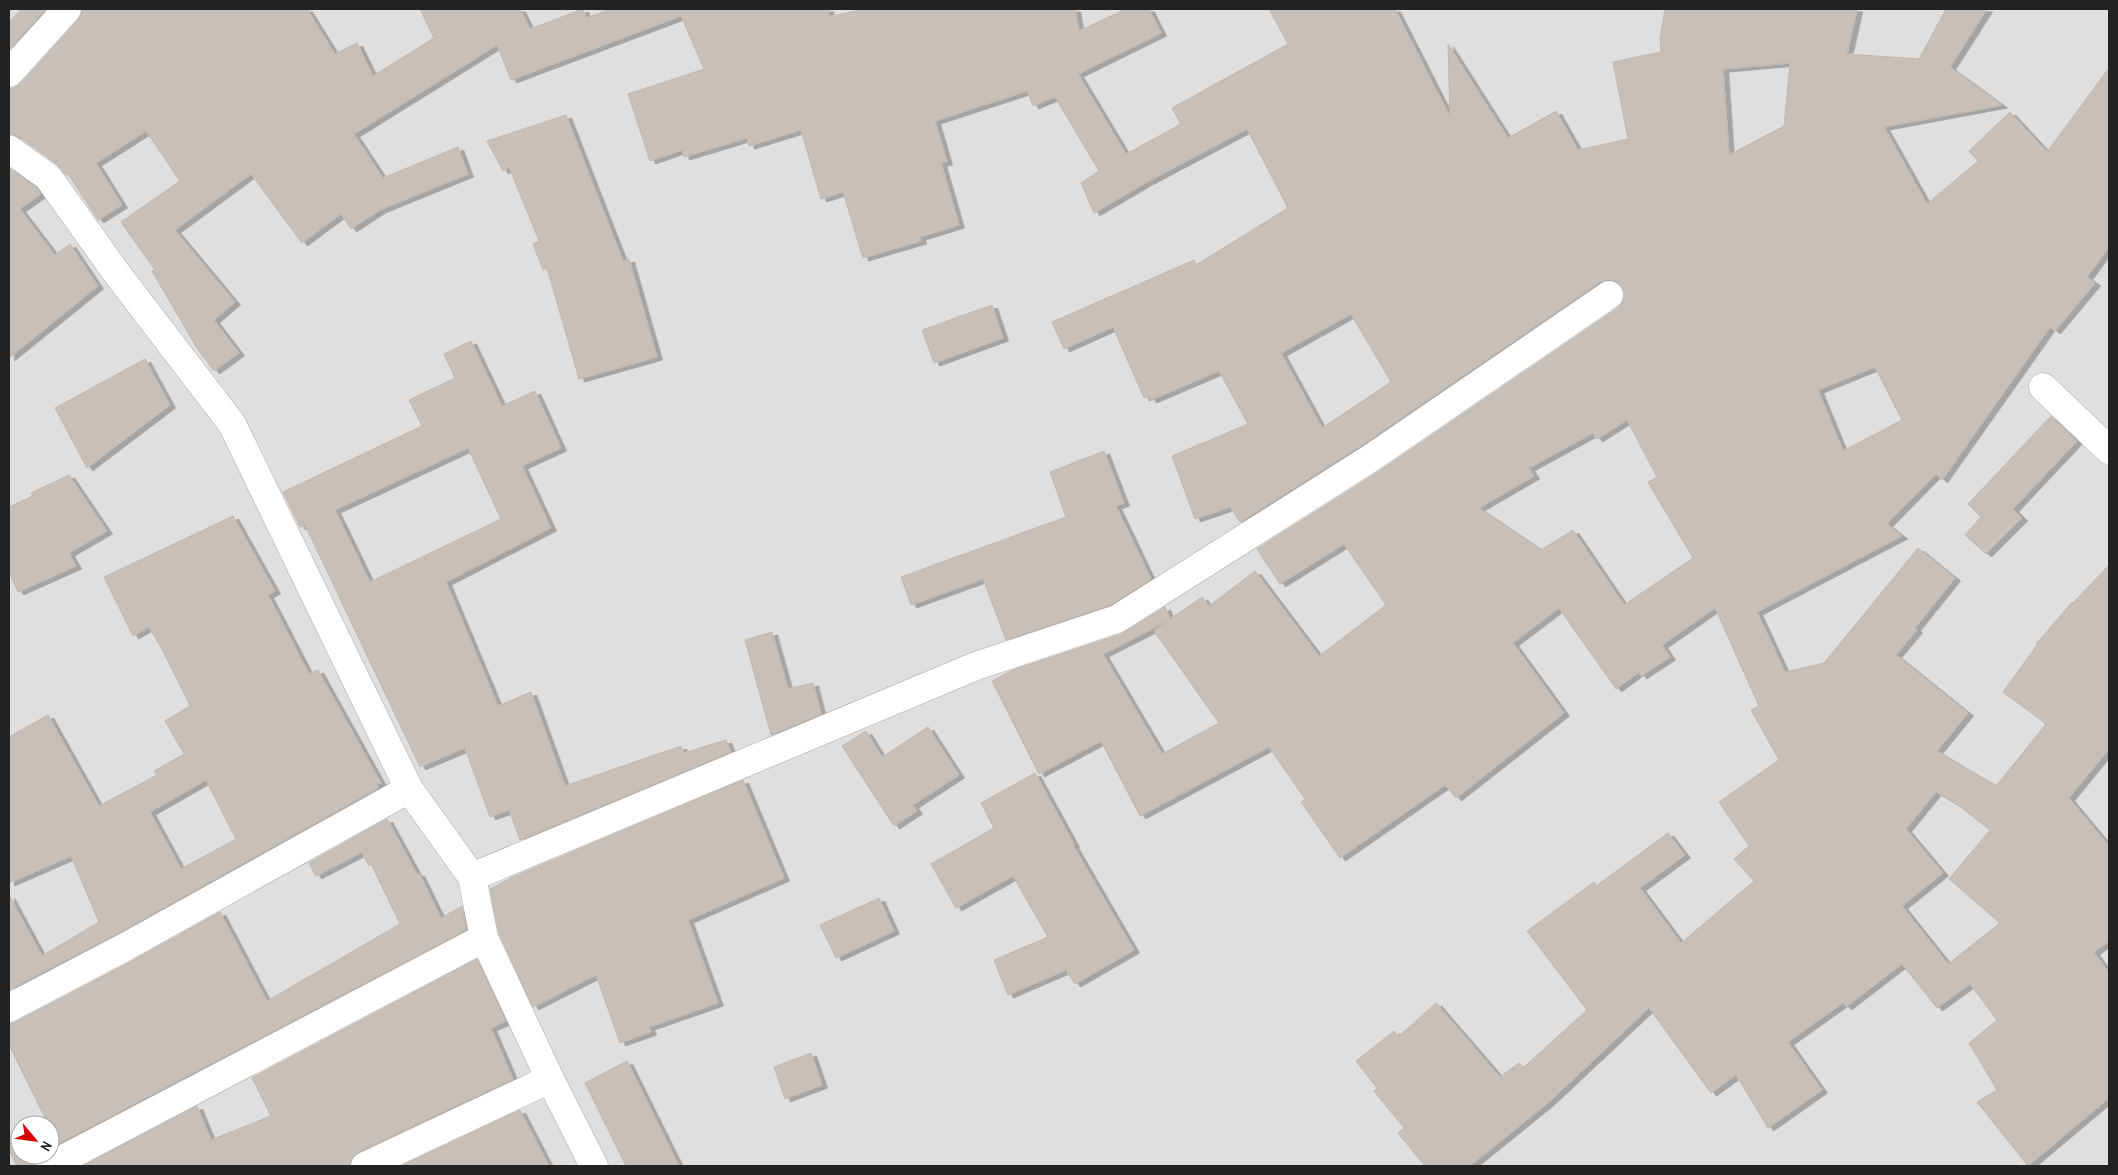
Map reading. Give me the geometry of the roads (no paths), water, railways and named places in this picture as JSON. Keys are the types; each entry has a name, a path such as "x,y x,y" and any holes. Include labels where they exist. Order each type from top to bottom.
{"street":[{"path":"9,74 67,9"},
{"path":"9,149 48,177 115,271 232,424 408,789 472,877 484,938 550,1079 594,1166"},
{"path":"472,877 976,666 1117,619 1371,458 1609,295"},
{"path":"2043,387 2109,450"},
{"path":"9,1008 127,946 408,789"},
{"path":"50,1166 484,938"},
{"path":"365,1166 550,1079"}]}
